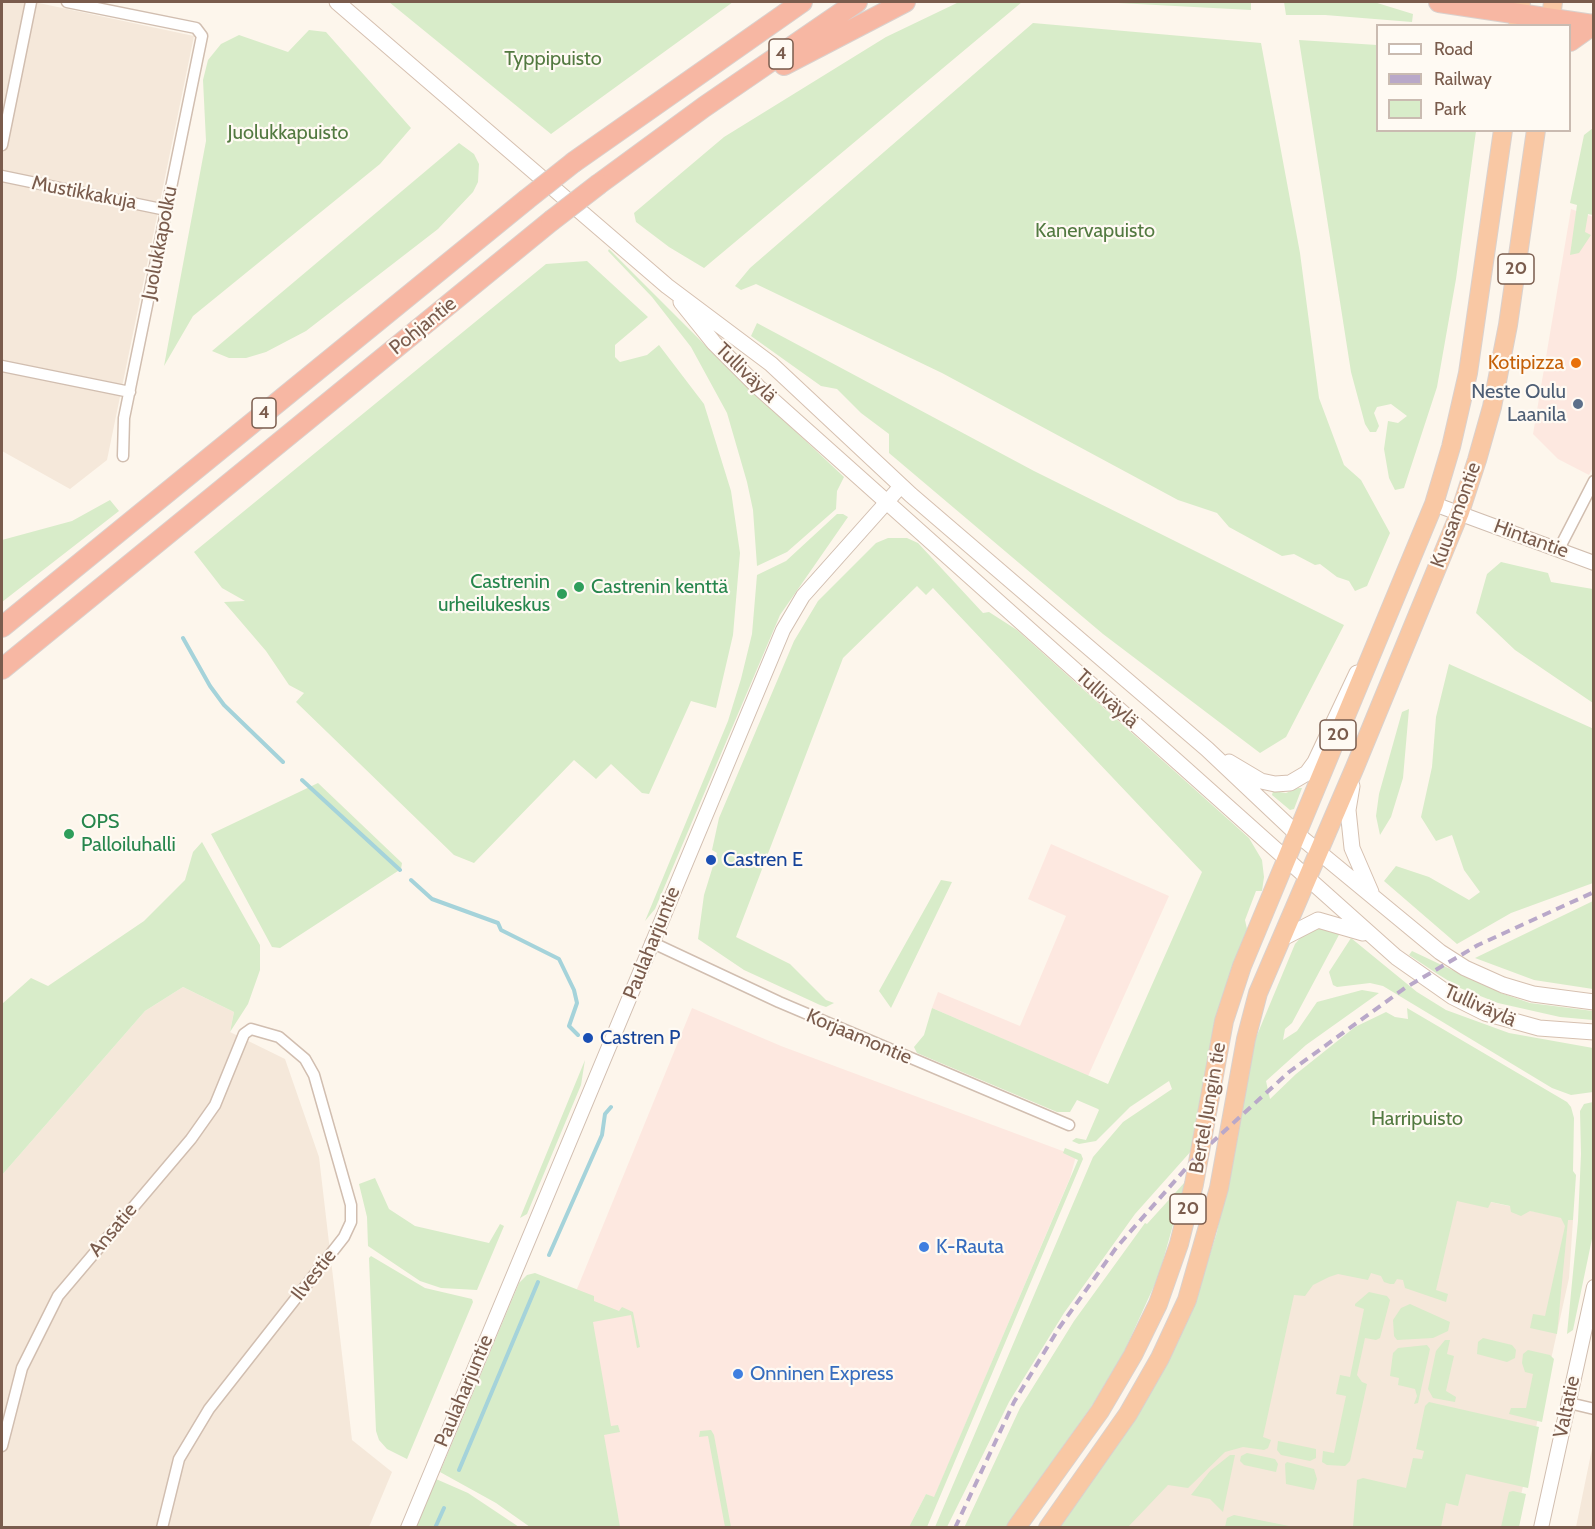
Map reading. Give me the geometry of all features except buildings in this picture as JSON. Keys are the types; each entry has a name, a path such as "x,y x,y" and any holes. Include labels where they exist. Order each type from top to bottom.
{"highway":[{"path":"684,82 789,2"},
{"name":"Pohjantie","path":"2,627 574,162 684,82 802,2"},
{"name":"Pohjantie","path":"2,669 551,221 704,106 857,2"},
{"path":"704,106 906,2"},
{"path":"1439,2 1498,9 1519,16 1551,15 1593,24"},
{"path":"1571,40 1593,24"},
{"name":"Kuusamontie","path":"1297,834 1434,504 1451,447 1467,373 1503,132"},
{"name":"Kuusamontie","path":"1308,879 1460,512 1478,460 1508,325 1536,132"},
{"name":"Bertel Jungin tie","path":"1017,1527 1100,1411 1133,1355 1158,1304 1179,1244 1194,1184 1224,1022 1242,966 1297,834"},
{"name":"Bertel Jungin tie","path":"1048,1527 1128,1413 1160,1358 1186,1300 1204,1249 1219,1188 1252,1013 1258,993 1308,879"}],"main road":[{"name":"Tulliväylä","path":"337,2 667,286 771,364 901,486 1207,749 1319,854 1440,952 1466,968 1503,985 1533,994 1593,1002"},
{"name":"Tulliväylä","path":"667,286 714,343 758,387 1371,936 1428,981 1453,997 1485,1012 1510,1022 1539,1028 1593,1032"},
{"path":"1207,749 1261,781 1290,783 1307,772 1315,762 1348,688 1380,635"},
{"path":"1355,767 1348,810 1350,837 1355,860 1374,897"},
{"path":"1281,939 1318,920 1334,922 1371,936"}],"street":[{"path":"2,145 31,2"},
{"name":"Juolukkapolku","path":"67,2 201,30 200,48 124,418 123,456"},
{"name":"Mustikkakuja","path":"2,176 166,210"},
{"path":"2,366 130,392"},
{"path":"1559,549 1593,481"},
{"name":"Paulaharjuntie","path":"408,1527 783,630 803,596 901,486"},
{"name":"Hintantie","path":"1434,504 1593,563"},
{"name":"Korjaamontie","path":"651,942 779,1002 1069,1125"},
{"name":"Ansatie","path":"2,1446 22,1368 58,1296 197,1131 215,1105 244,1034 251,1029"},
{"name":"Ilvestie","path":"162,1527 179,1459 209,1409 344,1237 351,1222 351,1205 314,1075 305,1059 292,1046 266,1032 251,1029"},
{"name":"Valtatie","path":"1541,1527 1593,1287"},
{"path":"1569,1403 1593,1409"}],"shaded area":[{"path":"2,2 34,2 194,36 107,460 70,489 2,451"},
{"path":"1571,209 1593,217 1594,465 1589,475 1558,459 1533,434"},
{"path":"1051,844 1169,896 1088,1076 932,1008 938,992 1020,1026 1066,916 1028,899"},
{"path":"183,987 234,1012 230,1032 285,1059 319,1157 352,1440 392,1472 369,1527 2,1528 2,1175 145,1011"},
{"path":"692,1008 781,1046 1076,1156 1070,1178 934,1498 926,1494 909,1527 618,1527 577,1289"},
{"path":"1440,1191 1573,1220 1569,1278 1514,1527 1120,1528 1291,1255"},
{"path":"1593,1444 1593,1527 1576,1527"}],"green space":[{"name":"Typpipuisto","path":"389,2 733,2 551,134"},
{"path":"959,2 1022,2 704,268 669,247 636,222 634,213 724,137 886,37"},
{"path":"1099,2 1251,2 1251,10"},
{"path":"1284,2 1374,2 1413,14 1412,22 1325,15 1286,15"},
{"name":"Kanervapuisto","path":"1033,23 1261,43 1300,253 1319,398 1344,465 1361,480 1390,533 1367,586 1355,591 1349,581 1337,577 1320,564 1315,565 1294,554 1282,556 1229,527 1217,513 1178,500 942,373 756,284 741,290 735,286 750,268"},
{"name":"Juolukkapuisto","path":"309,30 326,32 411,128 380,164 193,316 164,366 206,141 203,80 208,60 221,44 239,35 288,52"},
{"path":"1299,40 1376,45 1376,132 1476,132 1456,279 1437,387 1404,488 1395,490 1389,478 1384,449 1388,421 1398,423 1407,416 1391,404 1377,407 1374,413 1379,426 1376,432 1370,432 1365,424 1351,372"},
{"path":"1593,128 1593,215 1588,214 1585,232 1591,235 1579,253 1570,255 1577,205 1570,203 1584,135"},
{"path":"459,143 474,154 479,164 478,182 473,192 438,229 306,331 266,352 246,358 229,358 212,351"},
{"path":"609,249 724,364 844,477 837,491 836,509 787,552 757,566 753,510 727,413 691,347 652,297 608,251"},
{"name":"Castrenin urheilukeskus","path":"587,261 648,317 615,345 615,357 620,362 647,355 659,345 704,404 731,491 740,553 733,635 716,708 691,701 649,794 642,793 611,764 596,779 574,760 474,863 454,855 296,702 304,693 289,685 266,651 224,602 245,601 222,588 194,552 546,264"},
{"path":"757,323 1034,471 1344,625 1286,737 1260,753 1103,634 889,453 889,434 861,413 837,389 821,386 751,336"},
{"path":"110,500 119,511 2,602 2,540 72,521"},
{"path":"837,514 848,517 780,615 655,909 645,921 728,721 752,634 757,575 786,561"},
{"path":"888,538 907,538 918,543 983,613 989,612 1017,630 1249,838 1262,860 1264,877 1262,891 1256,891 1245,920 1247,929 1217,1018 1192,1150 1135,1214 1064,1313 1009,1402 947,1527 935,1527 1093,1157 1123,1122 1172,1089 1169,1081 1130,1107 1096,1141 1079,1144 1072,1141 1076,1138 1086,1140 1098,1109 1077,1100 1070,1112 1057,1112 917,1053 914,1047 924,1035 932,1008 1108,1084 1202,872 933,588 926,595 917,586 843,658 736,937 790,964 826,1000 834,1003 826,1007 820,1005 744,970 698,939 704,895 717,853 712,850 719,818 794,641 818,601 876,543"},
{"path":"1501,562 1548,573 1551,582 1593,589 1593,703 1515,650 1476,613 1487,574"},
{"path":"1449,664 1594,729 1593,883 1511,913 1457,944 1384,881 1396,866 1429,877 1469,900 1480,892 1464,870 1452,835 1436,841 1421,817 1432,767 1436,717"},
{"path":"1409,709 1403,778 1391,817 1380,835 1376,816 1379,794 1402,712"},
{"path":"318,783 402,863 401,869 280,948 272,947 211,834"},
{"path":"1302,788 1294,809 1290,810 1272,795 1273,791 1286,793"},
{"path":"202,842 260,945 260,970 248,1004 230,1032 234,1012 183,987 145,1011 2,1175 2,1004 31,978 48,986 144,921 185,880 193,852"},
{"path":"941,880 952,882 891,1008 879,991"},
{"path":"1593,901 1593,989 1534,980 1475,958"},
{"name":"Harripuisto","path":"1317,927 1341,931 1292,1023 1285,1029 1283,1040 1297,1031 1317,1002 1362,990 1379,993 1306,1045 1266,1081 1270,1099 1296,1074 1355,1027 1386,1012 1395,1017 1408,1019 1407,1008 1567,1102 1574,1118 1573,1171 1576,1175 1573,1220 1568,1220 1557,1334 1530,1328 1533,1314 1545,1316 1565,1226 1561,1218 1530,1211 1521,1216 1511,1212 1510,1206 1491,1202 1488,1208 1457,1201 1436,1290 1448,1294 1446,1302 1405,1288 1403,1280 1397,1279 1394,1284 1390,1284 1384,1282 1381,1276 1371,1273 1368,1280 1338,1274 1313,1285 1305,1296 1294,1295 1263,1437 1271,1440 1268,1448 1264,1450 1243,1447 1225,1452 1188,1488 1168,1485 1128,1527 1058,1528 1199,1289 1217,1232 1255,1040 1295,944 1302,936"},
{"path":"1351,938 1417,992 1446,1010 1509,1033 1593,1048 1593,1092 1571,1095 1552,1088 1383,986 1370,983 1337,987 1333,985 1329,972"},
{"path":"1412,951 1501,993 1530,1003 1593,1011 1593,1020 1560,1017 1498,1003 1460,988 1409,955"},
{"path":"585,1060 581,1085 527,1214 520,1218"},
{"path":"1593,1102 1593,1234 1573,1330 1567,1334 1578,1221 1580,1111 1584,1104"},
{"path":"1065,1148 1081,1154 1083,1159 927,1527 909,1527 926,1494 934,1497 1078,1160 1063,1153"},
{"path":"375,1178 389,1209 415,1226 489,1243 500,1224 504,1226 477,1290 441,1288 420,1281 368,1246 367,1217 359,1184"},
{"path":"1185,1182 1159,1275 1124,1352 1093,1404 1006,1527 964,1528 1020,1408 1074,1321 1145,1223 1147,1224"},
{"path":"371,1256 425,1288 472,1299 473,1302 407,1459 387,1449 379,1440 376,1431 369,1258"},
{"path":"535,1273 594,1296 594,1301 619,1311 622,1307 633,1312 640,1347 637,1348 631,1315 593,1322 611,1426 618,1425 620,1432 604,1435 620,1527 530,1527 496,1503 440,1472 519,1283 527,1275"},
{"path":"1369,1292 1387,1296 1390,1300 1380,1338 1376,1340 1365,1338 1357,1375 1362,1382 1367,1384 1350,1461 1345,1466 1327,1465 1322,1462 1323,1451 1334,1453 1346,1396 1336,1394 1340,1375 1350,1377 1364,1309 1355,1304"},
{"path":"1410,1304 1450,1322 1448,1331 1433,1338 1397,1340 1394,1336 1393,1320 1401,1308"},
{"path":"1483,1338 1512,1345 1516,1350 1515,1358 1507,1362 1477,1354 1478,1342"},
{"path":"1445,1340 1450,1340 1447,1354 1454,1356 1446,1391 1456,1397 1455,1402 1433,1398 1428,1389 1436,1351"},
{"path":"1427,1345 1430,1349 1418,1403 1414,1404 1417,1396 1415,1389 1398,1385 1399,1378 1390,1376 1393,1353 1398,1348"},
{"path":"1528,1350 1550,1355 1554,1359 1542,1422 1509,1414 1511,1408 1526,1408 1533,1374 1525,1372 1522,1363 1523,1354"},
{"path":"1429,1402 1539,1427 1528,1488 1466,1474 1458,1506 1446,1503 1441,1527 1353,1527 1357,1480 1363,1478 1406,1488 1413,1458 1422,1459 1424,1451 1416,1449 1425,1406"},
{"path":"711,1430 714,1435 731,1527 725,1527 708,1436 699,1437 700,1431"},
{"path":"1278,1441 1316,1449 1316,1458 1310,1461 1281,1455 1277,1450"},
{"path":"1247,1453 1275,1459 1278,1464 1276,1472 1244,1465 1240,1461 1241,1456"},
{"path":"1230,1455 1235,1455 1223,1512 1210,1499 1191,1495 1210,1471"},
{"path":"1287,1462 1314,1469 1317,1479 1314,1490 1286,1484 1285,1464"},
{"path":"436,1479 468,1493 519,1527 416,1527"},
{"path":"1509,1492 1526,1494 1519,1527 1501,1527"},
{"path":"1234,1515 1294,1527 1225,1527 1227,1518"}],"waterway":[{"path":"183,638 210,686 224,705 283,762"},
{"path":"302,780 400,870"},
{"path":"411,880 432,899 498,923 501,930 559,959 574,990 577,1003 569,1026 578,1035"},
{"path":"549,1255 602,1135 605,1114 611,1107"},
{"path":"459,1470 538,1282"},
{"path":"435,1528 444,1508"}],"railway":[{"path":"955,1528 1014,1402 1059,1328 1116,1248 1195,1158 1289,1072 1405,988 1478,945 1594,892"}],"place":[{"name":"Kotipizza","path":"1576,363"},
{"name":"Neste Oulu Laanila","path":"1578,404"},
{"name":"Castrenin kenttä","path":"579,587"},
{"name":"Castrenin urheilukeskus","path":"562,594"},
{"name":"OPS Palloiluhalli","path":"69,834"},
{"name":"Castren E","path":"711,860"},
{"name":"Castren P","path":"588,1038"},
{"name":"K-Rauta","path":"924,1247"},
{"name":"Onninen Express","path":"738,1374"}]}
